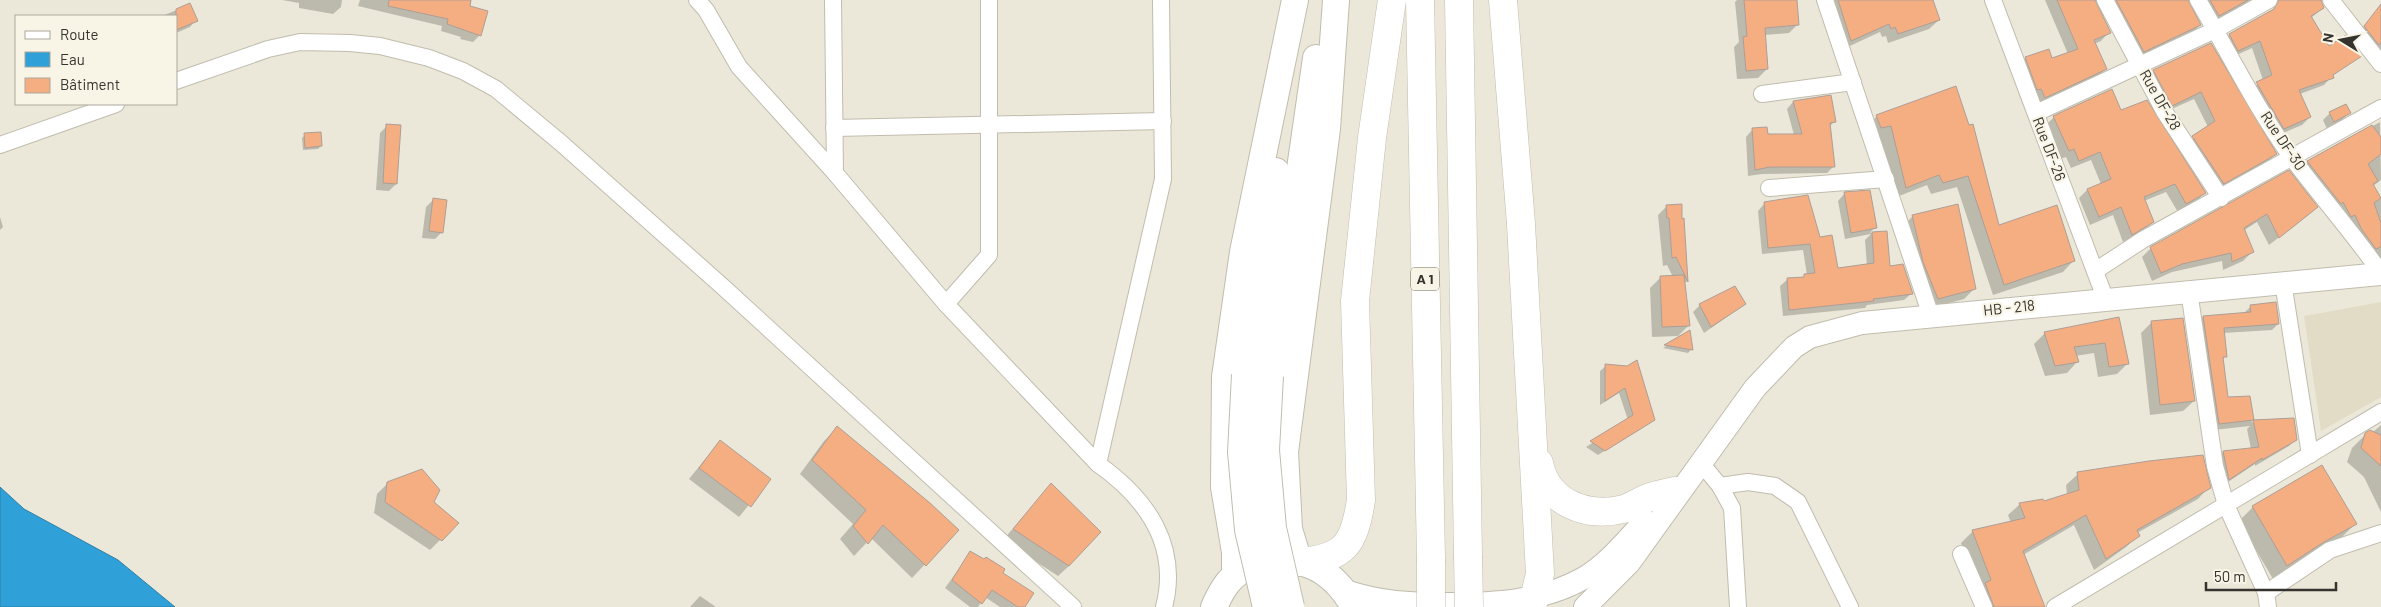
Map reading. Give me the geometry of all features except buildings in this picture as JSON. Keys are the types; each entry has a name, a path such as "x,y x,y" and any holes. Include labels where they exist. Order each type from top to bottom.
{"highway":[{"path":"1235,573 1235,552 1224,487 1225,377 1243,252 1295,0"},
{"path":"1291,607 1273,528 1257,376 1303,0"},
{"path":"1266,607 1248,530 1242,452 1325,0"},
{"path":"1299,562 1289,529 1285,452 1327,129 1336,0"},
{"path":"1299,562 1331,557 1341,550 1357,527 1361,500 1355,301 1372,138 1392,0"},
{"name":"A 1","path":"1420,0 1431,607"},
{"path":"1459,0 1469,607"},
{"path":"1503,0 1521,224 1540,574 1534,602"},
{"path":"1532,425 1540,466 1547,485 1558,499 1582,509 1599,512 1625,508 1654,496 1675,491"},
{"path":"1214,607 1221,591 1235,573 1252,564 1278,560 1299,562 1317,568 1332,578 1349,599"}],"main road":[{"name":"HB - 218","path":"1700,465 1755,388 1794,347 1810,337 1862,323 2105,298 2381,273"},
{"path":"1349,599 1393,604 1534,602 1586,577 1612,555 1700,465"},
{"path":"1585,607 1629,563 1700,465"}],"street":[{"path":"697,0 706,10 739,67 835,173 946,304 1098,464 1116,477 1152,516 1166,550 1168,579 1164,607"},
{"path":"833,0 835,173"},
{"path":"946,304 990,255 989,0"},
{"path":"1098,464 1163,179 1161,0"},
{"path":"1825,0 1932,316"},
{"name":"Rue DF-26","path":"1993,0 2105,298"},
{"name":"Rue DF-28","path":"2105,0 2164,111 2221,198"},
{"name":"Rue DF-30","path":"2198,0 2253,97 2292,158 2357,238 2381,273"},
{"path":"2036,113 2215,30 2270,0"},
{"path":"2331,0 2381,64"},
{"path":"178,79 268,49 300,42 350,43 380,46 429,58 463,72 496,89 561,143 722,286 1073,607"},
{"path":"1762,94 1853,82"},
{"path":"0,145 113,105"},
{"path":"2095,271 2144,239 2381,108"},
{"path":"834,128 1163,121"},
{"path":"1769,188 1886,178"},
{"path":"2283,282 2310,455"},
{"path":"2189,291 2215,466 2226,505 2267,600 2330,550 2381,533"},
{"path":"2055,607 2381,412"},
{"path":"1700,465 1720,486 1732,508 1738,607"},
{"path":"1720,486 1748,482 1775,486 1798,502 1850,607"},
{"path":"1960,554 1984,607"}],"shaded area":[{"path":"2381,302 2381,397 2321,431 2304,316"}],"water":[{"path":"0,487 24,509 118,560 175,607 0,607"}]}
